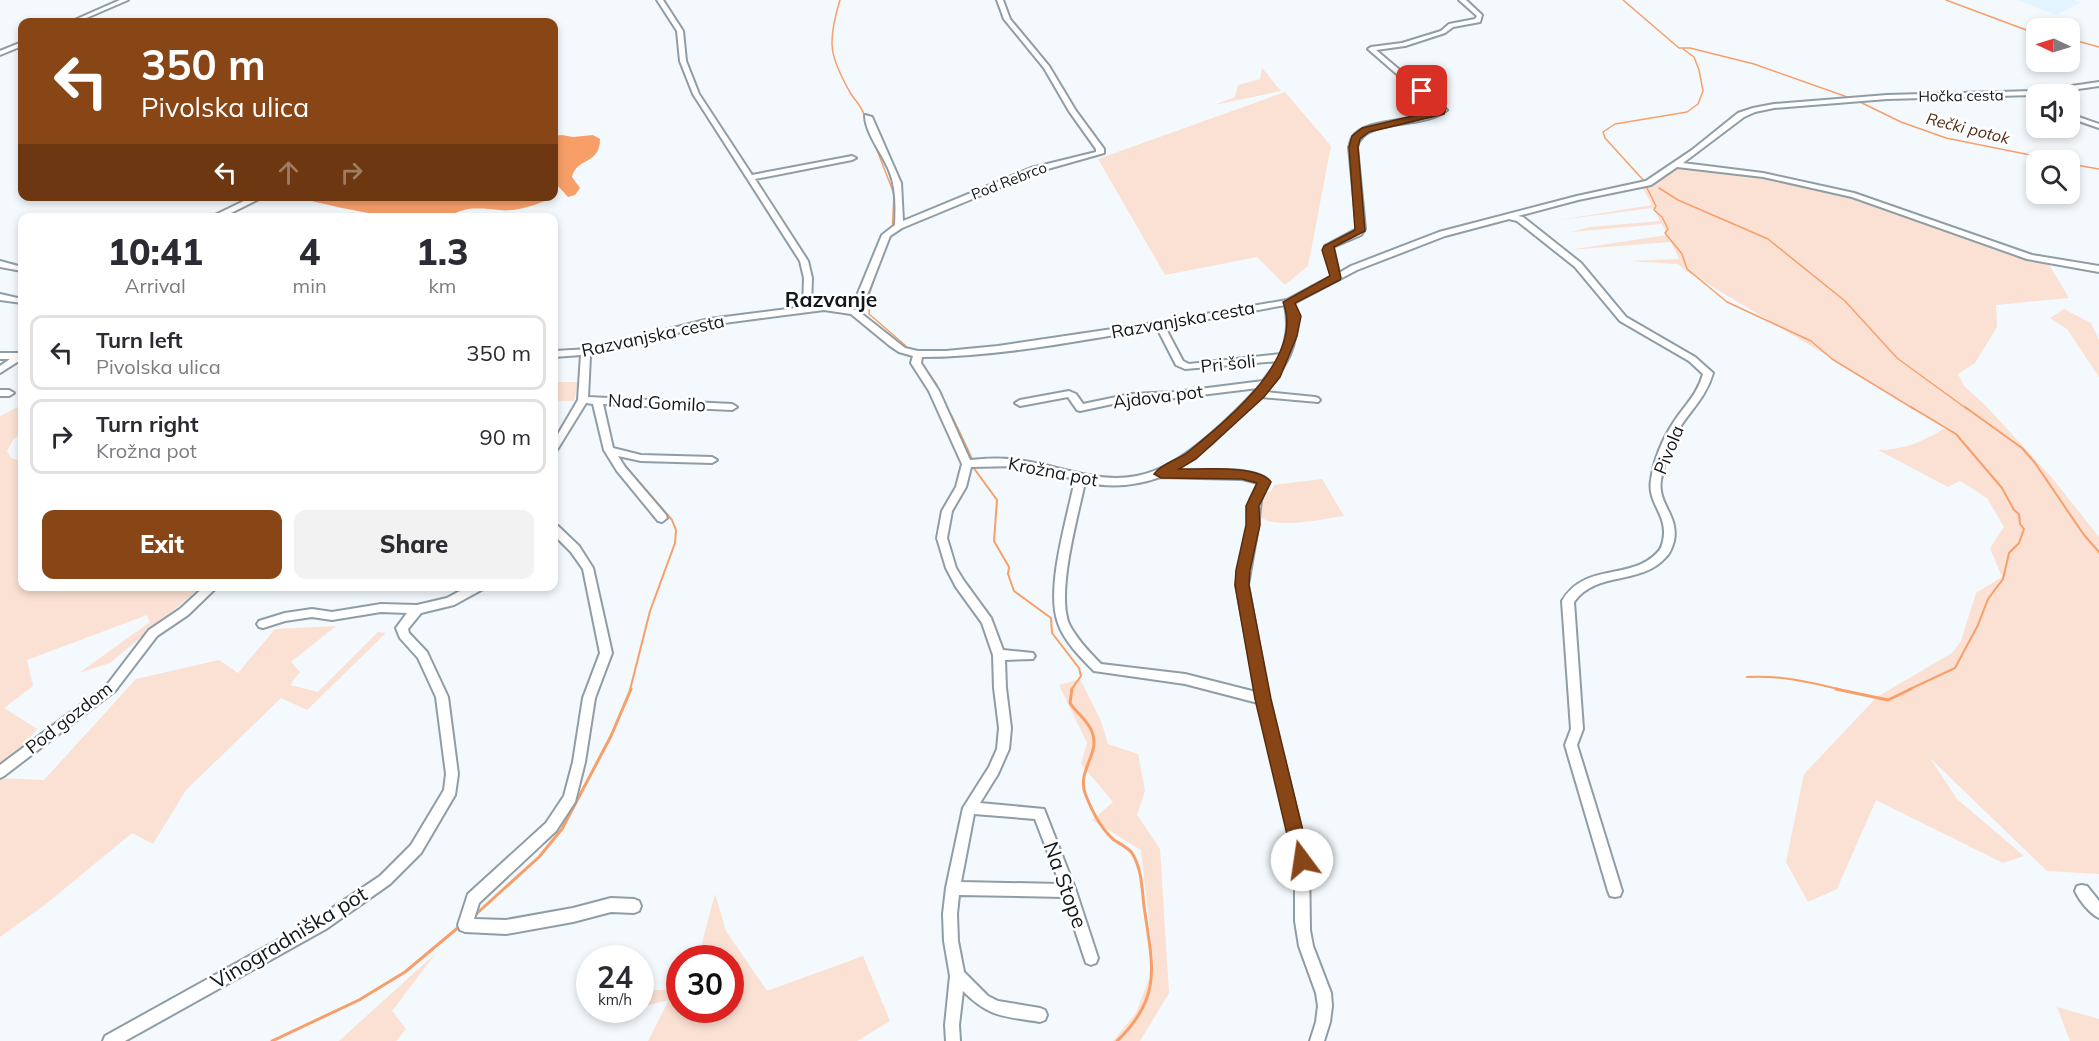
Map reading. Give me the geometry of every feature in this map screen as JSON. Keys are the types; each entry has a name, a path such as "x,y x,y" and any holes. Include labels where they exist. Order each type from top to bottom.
{"street":[{"path":"82,18 125,0"},
{"path":"660,0 680,31 683,61 696,94 752,177 804,261 807,278 807,308"},
{"name":"Pod Rebrco","path":"894,229 1034,170 1098,155 1101,151 1073,111 1047,67 1007,19 1000,0"},
{"path":"1336,278 1328,250 1329,246 1358,233 1361,229 1353,147 1355,138 1366,130 1428,116 1443,110 1371,49 1403,45 1443,33 1451,26 1480,18 1462,0"},
{"path":"0,53 18,46"},
{"name":"Hočka cesta","path":"2080,87 2099,84"},
{"name":"Hočka cesta","path":"1677,165 1741,115 1753,110 1774,106 1887,97 2026,94"},
{"path":"854,312 859,306 859,301 894,229 900,203 896,181 873,133 868,117"},
{"path":"2080,119 2099,126"},
{"path":"752,177 852,158"},
{"path":"1509,216 1648,183 1677,165 1763,175 1854,195 2031,256 2099,269"},
{"path":"224,213 250,201"},
{"name":"Razvanjska cesta","path":"558,354 588,354 709,322 772,315 807,308 854,312 902,350 918,354 998,349 1160,325 1289,302 1374,259 1442,234 1509,216"},
{"name":"Pivola","path":"1509,216 1520,219 1578,265 1623,319 1641,332 1692,359 1708,373 1704,390 1677,424 1657,474 1655,488 1661,506 1670,517 1672,532 1664,553 1651,566 1590,582 1572,594 1568,601 1577,729 1571,745 1615,891"},
{"path":"0,264 18,268"},
{"path":"0,297 18,300"},
{"name":"Razvanjska cesta","path":"824,308 848,300 859,301"},
{"name":"Krožna pot","path":"967,464 1012,462 1035,465 1080,479 1123,482 1161,474 1191,456 1260,394 1268,384 1284,357 1295,316 1289,302"},
{"name":"Pri šoli","path":"1160,325 1179,363 1188,367 1284,357"},
{"path":"558,441 583,400 588,354"},
{"path":"918,354 916,363 934,391 967,464 965,476 947,511 944,523 944,550 960,584 987,621 999,655 1006,738 994,770 969,808 953,888 950,914 951,941 957,975 952,1025 953,1041"},
{"path":"0,356 18,356"},
{"path":"0,370 18,358"},
{"name":"Ajdova pot","path":"1020,403 1069,394 1073,396 1080,408 1131,397 1176,395 1268,384"},
{"path":"1260,394 1316,400"},
{"name":"Nad Gomilo","path":"583,400 732,407"},
{"path":"597,400 609,450 621,469 662,518"},
{"path":"609,450 641,458 712,460"},
{"path":"1161,474 1242,475 1255,477 1264,482 1253,506 1253,525 1242,585 1263,699 1302,860 1303,929 1306,950 1324,992 1323,1024 1317,1041"},
{"path":"1080,479 1067,546 1059,609 1062,621 1093,663 1098,668 1185,679 1263,699"},
{"path":"558,533 575,549 588,568 606,653 589,698 579,762 570,798 551,827 473,899 466,919 472,927 506,927 573,915 611,905 634,906"},
{"name":"Pod gozdom","path":"0,772 111,688 148,638 207,591"},
{"path":"263,624 285,617 312,614 332,616 381,608 417,609 450,602 470,591"},
{"name":"Vinogradniška pot","path":"110,1041 321,924 385,880 416,849 450,791 452,774 442,697 423,656 404,635 402,628 417,609"},
{"path":"999,655 1029,656"},
{"name":"Na Stope","path":"969,808 1039,813 1069,891 1091,958"},
{"name":"Na Stope","path":"953,888 1069,891"},
{"path":"2082,891 2099,911"},
{"path":"957,975 983,1001 997,1008 1040,1015"}],"shaded area":[{"path":"2017,0 2074,0 2080,3 2056,15"},
{"path":"1262,68 1281,91 1214,105 1235,97 1238,85 1260,79"},
{"path":"1285,92 1331,146 1308,266 1285,285 1257,257 1165,275 1098,159"},
{"path":"593,135 600,139 596,153 578,166 575,171 572,177 580,188 575,195 568,197 558,186 558,136"},
{"path":"1677,165 1763,175 1854,195 2047,261 2069,298 1996,305 1997,327 1975,363 1958,374 1964,386 1985,405 2053,479 2099,537 2099,874 2047,871 1930,758 1957,799 2024,856 2003,863 1876,800 1837,889 1808,902 1786,862 1804,774 1877,697 1952,653 1961,641 1976,593 2002,577 1990,548 2004,527 1987,498 1960,481 1948,487 1878,450 1896,449 1912,444 1943,429 1953,431 1686,271 1678,264 1628,261 1679,259 1671,242 1568,250 1667,235 1662,224 1571,232 1590,227 1660,221 1653,208 1559,220 1652,205 1641,185"},
{"path":"312,201 545,201 517,209 468,209 454,213 373,213"},
{"path":"2064,309 2091,323 2099,340 2099,377 2067,329 2050,318"},
{"path":"558,382 578,382 574,401 558,401"},
{"path":"18,407 18,436 7,451 11,458 18,460 18,591 196,591 110,663 79,673 150,622 147,615 27,660 33,686 4,708 37,729 0,772 0,416"},
{"path":"1322,479 1344,516 1285,523 1273,522 1257,514 1260,496 1271,491 1274,485"},
{"path":"336,626 291,662 300,672 290,685 318,692 378,632 386,633 307,710 281,698 186,790 153,844 132,833 46,904 0,937 0,778 44,780 136,679 219,660 238,673 275,629"},
{"path":"1080,679 1101,721 1108,744 1138,754 1145,791 1137,815 1160,849 1169,993 1140,1041 1113,1041 1136,1013 1154,966 1141,850 1092,820 1113,802 1081,764 1087,743 1059,685"},
{"path":"715,894 726,931 736,945 701,945"},
{"path":"436,953 392,1011 406,1029 396,1041 339,1041"},
{"path":"863,956 890,1021 857,1041 648,1041 666,1006 666,1023 744,1023 744,957 767,991"},
{"path":"654,990 666,990 666,1001 654,1004"},
{"path":"2057,1007 2099,1019 2099,1041 2070,1041"}],"waterway":[{"path":"840,0 833,27 834,59 865,118"},
{"path":"1623,0 1679,48 1690,48 1754,64 1853,99"},
{"path":"1946,0 2026,30"},
{"path":"2080,42 2099,47"},
{"path":"1645,182 1605,138 1603,132 1615,124 1687,112 1698,104 1703,91 1699,70 1694,57 1683,49"},
{"name":"Rečki potok","path":"1858,101 1901,122 1946,138 2026,154"},
{"path":"870,132 894,194 892,234 885,249"},
{"name":"Rečki potok","path":"2080,166 2099,169"},
{"path":"1647,188 1656,206 1654,210 1662,217 1668,229 1665,233 1682,254 1687,269 1727,302 1811,341 1832,359 1914,409"},
{"path":"1659,188 1678,200 1768,239 1845,301 1897,358 1967,409"},
{"path":"883,254 870,292 869,314 906,346"},
{"path":"923,365 937,385"},
{"path":"939,389 948,409"},
{"path":"947,407 949,412"},
{"path":"1908,690 1955,668 1978,625 1988,599 2003,579 2009,553 2019,543 2024,529 2020,524 2019,514 2014,510 2002,488 1956,434 1911,407"},
{"path":"1965,407 2022,448 2035,463 2084,535 2099,552"},
{"path":"951,415 956,425"},
{"path":"957,427 972,459"},
{"path":"622,462 672,520 676,530 675,543 650,611 630,690"},
{"path":"973,467 997,500 994,541 1009,567 1008,574 1014,591 1051,618 1052,633 1079,668 1081,676 1071,690"},
{"path":"1747,677 1783,678 1842,690"},
{"path":"474,916 539,857 562,829 611,736 631,689"},
{"path":"1072,689 1070,703 1088,724 1094,740 1094,747 1084,777 1085,793 1104,830 1132,853 1138,866 1150,945 1151,978 1148,994 1132,1025 1117,1041"},
{"path":"1836,689 1888,700 1911,689"},
{"path":"272,1041 359,1000 405,972 460,926"}],"district":[{"name":"Razvanje","path":"831,300"}],"route":[{"path":"1302,860 1263,699 1242,585 1253,525 1253,506 1256,495 1264,482 1255,477 1242,475 1185,472 1161,474 1191,456 1260,394 1275,374 1284,357 1295,316 1289,302 1336,278 1332,271 1329,246 1358,233 1361,229 1353,147 1355,138 1366,130 1441,112 1443,110 1436,102 1422,91"}]}
